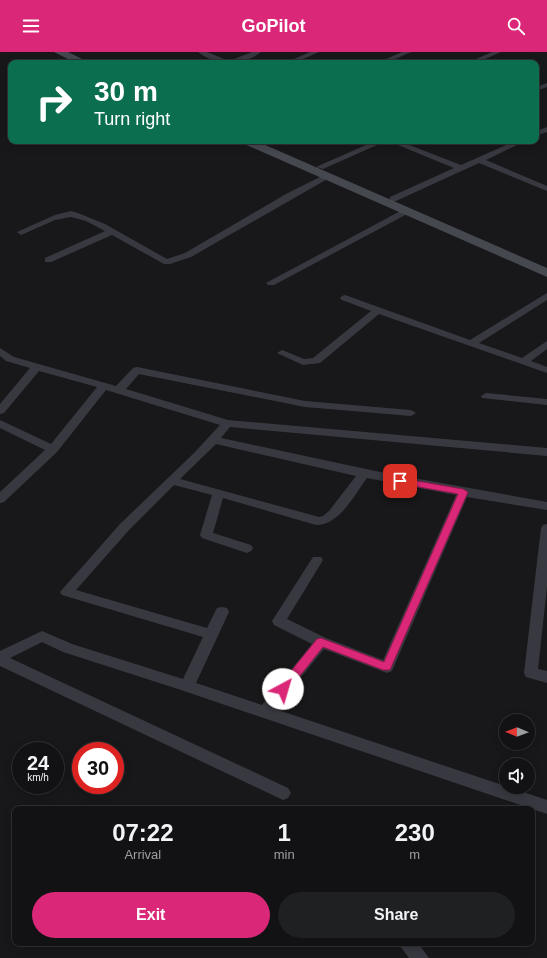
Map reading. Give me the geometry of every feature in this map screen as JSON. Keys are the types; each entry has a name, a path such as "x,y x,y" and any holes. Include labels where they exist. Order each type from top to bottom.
{"street":[{"path":"46,52 64,60"},
{"path":"59,52 77,60"},
{"path":"201,52 221,60"},
{"path":"236,60 257,52"},
{"path":"298,60 316,52"},
{"path":"388,60 408,52"},
{"path":"478,60 498,52"},
{"path":"473,54 484,58"},
{"path":"253,144 393,199 547,264"},
{"path":"272,144 323,172 547,274"},
{"path":"21,232 70,214 82,216 167,262 188,255 282,200 323,172 376,144"},
{"path":"400,144 461,168"},
{"path":"393,199 515,144"},
{"path":"479,160 547,189"},
{"path":"536,184 547,179"},
{"path":"271,283 406,211"},
{"path":"48,260 111,232"},
{"path":"471,344 547,296"},
{"path":"345,298 547,370"},
{"path":"282,352 303,362 316,361 378,310"},
{"path":"524,362 547,344"},
{"path":"0,351 10,359 119,390 227,424 547,452"},
{"path":"0,410 37,366"},
{"path":"119,390 137,370 209,386 305,404 411,413"},
{"path":"0,499 53,449 104,386"},
{"path":"486,396 547,402"},
{"path":"0,424 53,449"},
{"path":"211,634 67,592 145,505 214,440 227,424"},
{"path":"214,440 364,474 547,506"},
{"path":"172,481 316,521 323,521 328,520 364,474"},
{"path":"317,560 279,621 321,642 387,667 463,492"},
{"path":"219,493 206,535 247,548"},
{"path":"547,528 544,577 531,673 547,677"},
{"path":"187,686 222,612"},
{"path":"0,657 42,636 68,648 187,686 547,808"},
{"path":"264,713 321,642"},
{"path":"0,660 283,793"},
{"path":"410,946 420,958"}],"route":[{"path":"283,689 321,642 387,667 463,492 400,481"}]}
